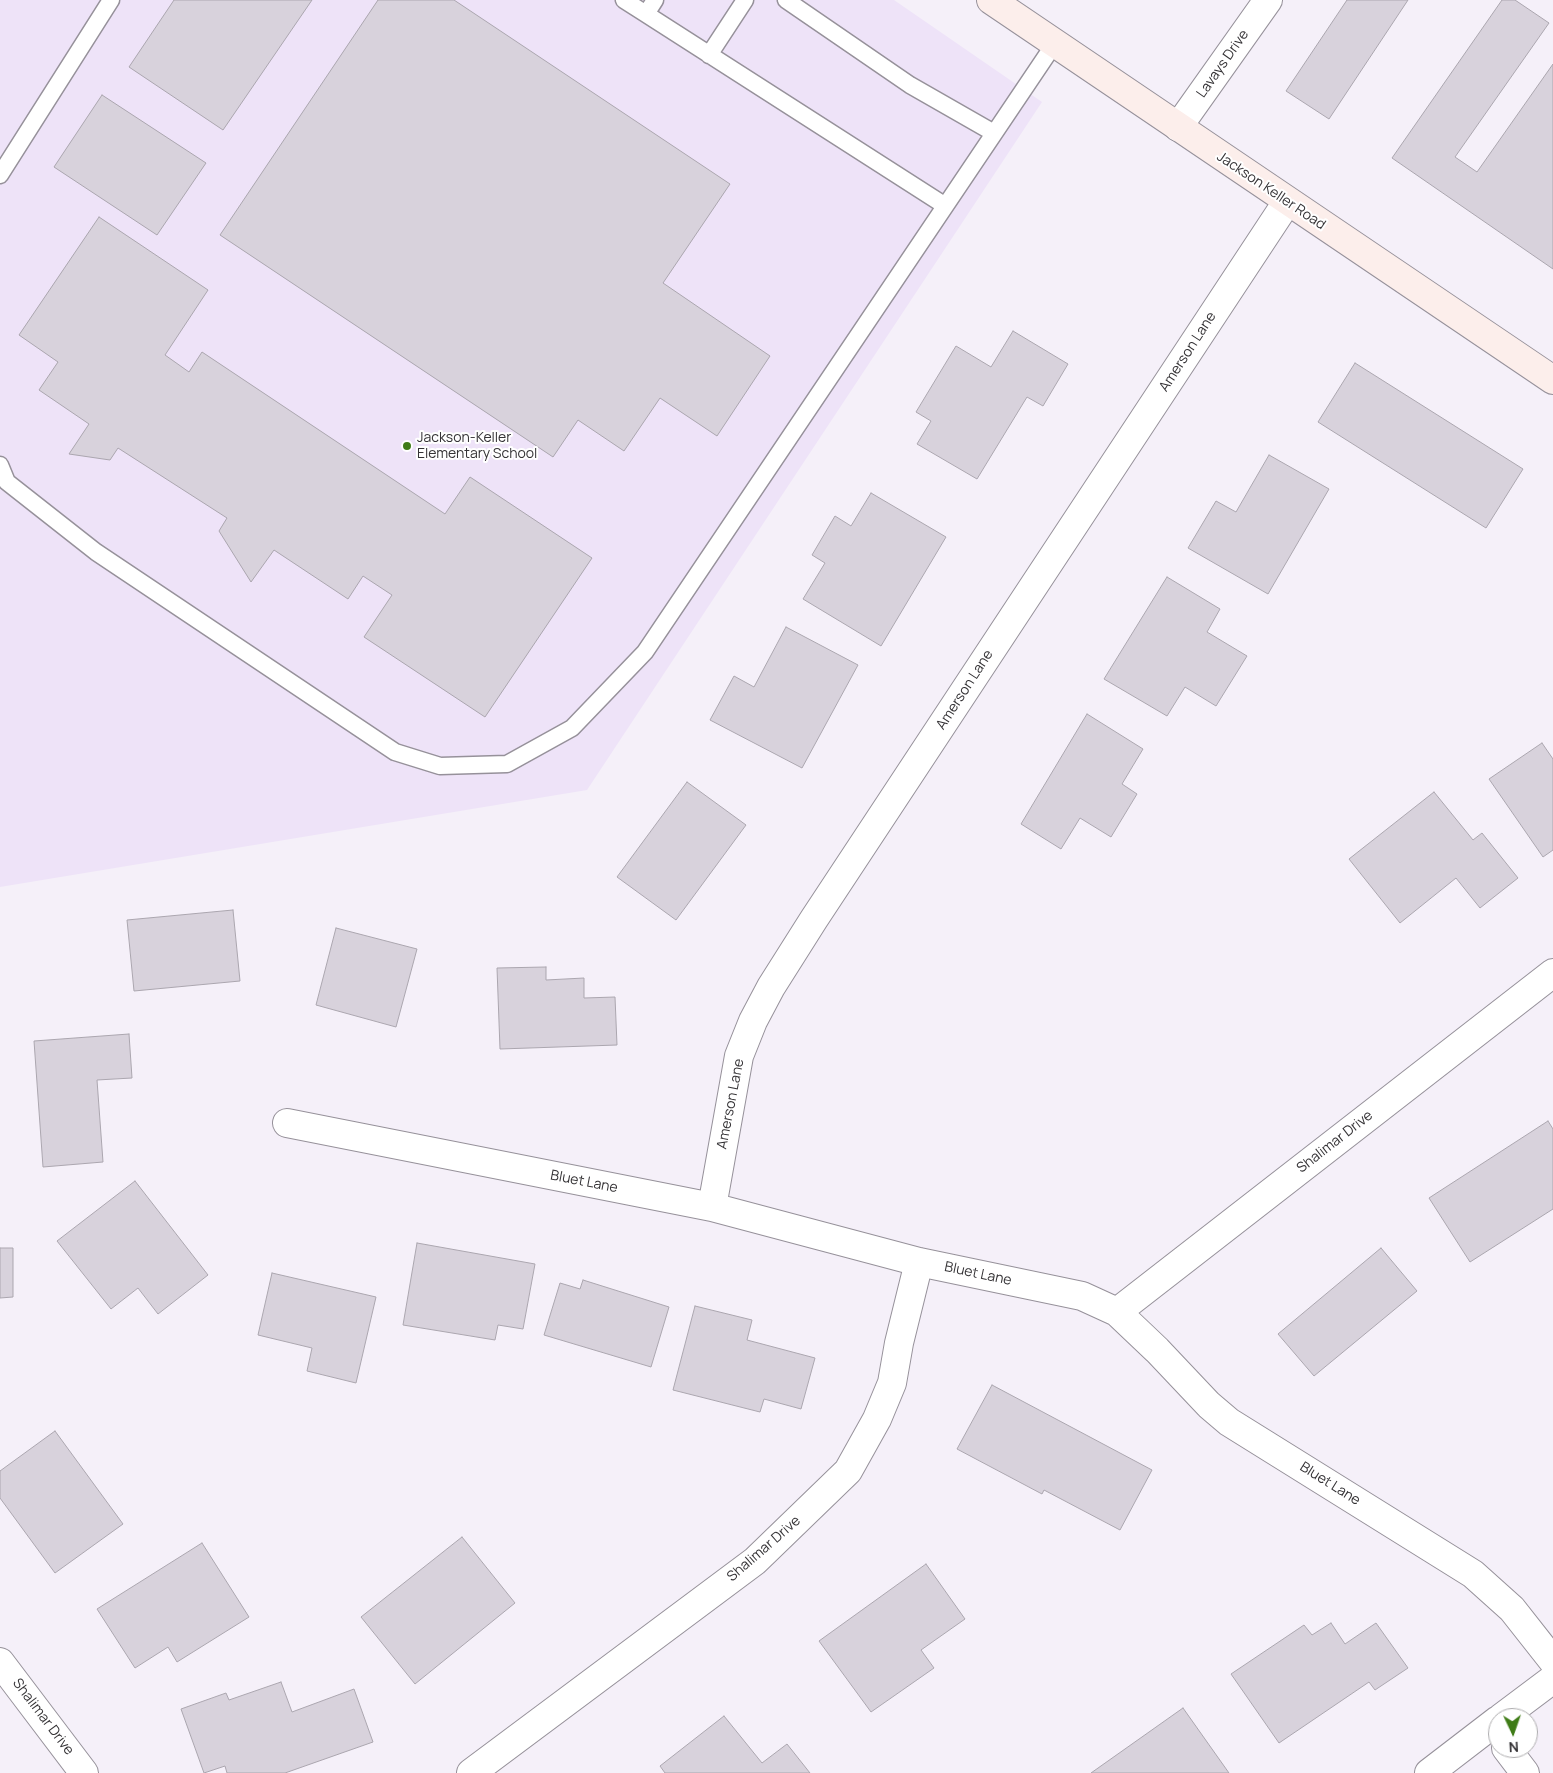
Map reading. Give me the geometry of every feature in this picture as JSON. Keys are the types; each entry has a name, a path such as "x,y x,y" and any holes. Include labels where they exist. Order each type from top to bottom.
{"main road":[{"name":"Jackson Keller Road","path":"991,0 1287,202 1553,380"}],"street":[{"name":"Lavays Drive","path":"1178,127 1268,0"},
{"name":"Amerson Lane","path":"712,1207 739,1056 753,1021 771,987 819,911 1287,202"},
{"name":"Shalimar Drive","path":"1118,1312 1553,973"},
{"name":"Bluet Lane","path":"287,1123 712,1207 919,1262 1082,1296 1118,1312 1158,1350 1209,1406 1229,1422 1473,1574 1512,1609 1553,1661"},
{"name":"Shalimar Drive","path":"471,1773 755,1561 848,1471 877,1419 892,1383 899,1343 919,1262"},
{"name":"Shalimar Drive","path":"0,1662 84,1773"},
{"path":"1518,1708 1553,1679"},
{"path":"1429,1773 1488,1732"},
{"path":"1514,1758 1526,1773"}],"lane":[{"path":"0,175 112,0"},
{"path":"624,0 944,205"},
{"path":"646,14 655,0"},
{"path":"709,55 745,0"},
{"path":"786,0 910,85 994,133"},
{"path":"0,465 7,482 96,552 395,752 440,766 507,764 572,728 645,652 687,594 944,205 1055,43"}],"shaded area":[{"name":"Jackson-Keller Elementary School","path":"0,0 894,0 1042,102 587,790 0,887"}],"building":[{"path":"174,0 312,0 223,130 129,67"},
{"path":"378,0 454,0 730,184 663,283 770,356 717,436 660,398 624,451 578,420 553,457 220,235"},
{"path":"1347,0 1408,0 1329,119 1286,91"},
{"path":"1502,0 1515,0 1549,23 1455,157 1477,172 1553,64 1553,269 1392,158"},
{"path":"102,95 206,163 157,235 54,167"},
{"path":"99,217 208,290 165,355 189,372 202,352 445,514 470,477 592,558 485,717 364,637 392,595 363,576 348,599 274,550 251,582 219,531 227,518 118,448 110,460 69,454 89,424 39,390 58,362 19,335"},
{"path":"1013,331 1068,364 1043,406 1027,397 977,479 917,444 931,421 916,412 956,346 991,367"},
{"path":"1355,363 1523,469 1486,528 1318,422"},
{"path":"1269,455 1329,489 1268,594 1188,548 1216,501 1236,512"},
{"path":"871,493 946,537 881,646 803,599 825,563 812,555 835,516 851,526"},
{"path":"1167,577 1220,609 1207,632 1247,656 1216,706 1185,687 1167,716 1104,679"},
{"path":"786,627 858,665 802,768 710,720 734,676 754,687"},
{"path":"1087,714 1143,749 1122,784 1137,794 1111,837 1080,818 1061,849 1021,824"},
{"path":"1542,743 1553,759 1553,850 1543,857 1489,779"},
{"path":"687,782 746,825 676,920 617,877"},
{"path":"1434,792 1473,840 1482,833 1518,878 1480,908 1456,878 1400,923 1349,859"},
{"path":"233,910 240,981 134,991 127,920"},
{"path":"336,928 417,949 396,1027 316,1005"},
{"path":"546,967 546,980 584,978 584,998 615,997 617,1045 500,1049 497,968"},
{"path":"129,1034 132,1078 97,1080 103,1162 43,1167 34,1041"},
{"path":"1548,1121 1553,1129 1553,1209 1470,1262 1429,1198"},
{"path":"135,1181 208,1275 158,1314 138,1288 111,1309 57,1241"},
{"path":"417,1243 535,1264 523,1329 498,1325 495,1340 403,1325"},
{"path":"0,1248 13,1248 13,1297 0,1298"},
{"path":"1381,1248 1417,1291 1314,1376 1278,1334"},
{"path":"272,1273 376,1297 356,1383 307,1371 312,1348 258,1335"},
{"path":"583,1280 669,1307 651,1367 544,1335 560,1283 580,1289"},
{"path":"695,1306 752,1320 747,1340 815,1358 801,1409 764,1399 760,1412 673,1390"},
{"path":"992,1385 1152,1470 1120,1530 1044,1490 1042,1494 957,1449"},
{"path":"55,1431 123,1524 55,1573 0,1498 0,1471"},
{"path":"462,1537 515,1603 415,1684 361,1617"},
{"path":"202,1543 249,1617 177,1662 168,1647 135,1668 97,1609"},
{"path":"926,1564 965,1619 921,1650 934,1668 871,1712 819,1641"},
{"path":"1331,1623 1345,1644 1376,1623 1408,1668 1375,1690 1369,1682 1279,1743 1231,1674 1304,1625 1312,1635"},
{"path":"281,1682 292,1712 354,1689 373,1742 285,1773 227,1773 225,1766 204,1773 181,1709 226,1693 229,1700"},
{"path":"1183,1708 1229,1773 1091,1773"},
{"path":"724,1716 762,1763 787,1744 810,1773 665,1773 660,1766"}],"place":[{"name":"Jackson-Keller Elementary School","path":"407,446"}]}
